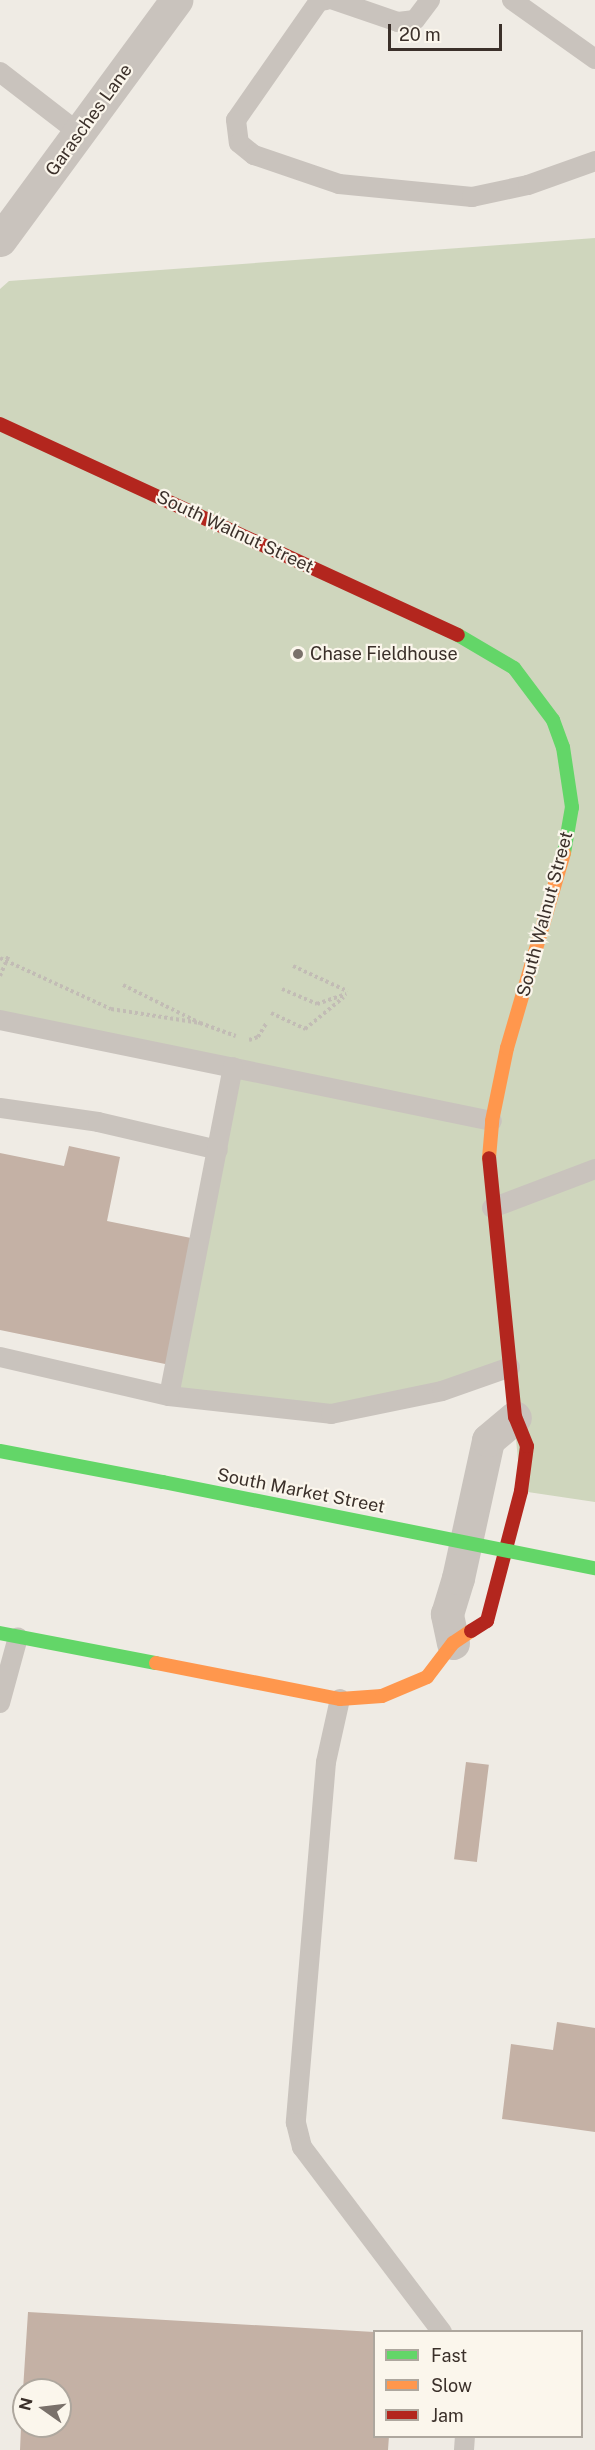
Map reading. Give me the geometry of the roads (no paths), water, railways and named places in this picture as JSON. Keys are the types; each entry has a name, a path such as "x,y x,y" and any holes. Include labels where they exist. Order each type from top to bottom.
{"street":[{"name":"Garasches Lane","path":"0,240 176,0"},
{"name":"South Walnut Street","path":"0,424 461,636 514,668 537,694 563,747 572,807 568,838 507,1048 492,1121 488,1172 515,1417 527,1446 495,1601 487,1620 453,1643"},
{"path":"9,1635 340,1699 382,1696 427,1677 453,1643 447,1614 458,1578 488,1440 515,1417"},
{"name":"South Market Street","path":"0,1451 595,1568"}],"lane":[{"path":"326,0 320,1 236,120 240,143 254,155 339,184 472,197 528,185 595,161"},
{"path":"334,0 398,22 415,20 430,0"},
{"path":"512,0 595,59"},
{"path":"0,72 79,133"},
{"path":"0,1020 492,1121"},
{"path":"169,1396 233,1067"},
{"path":"0,1108 98,1122 218,1150"},
{"path":"492,1208 515,1203 595,1169"},
{"path":"0,1357 169,1396 332,1414 442,1391 510,1367"},
{"path":"0,1703 9,1635"},
{"path":"340,1699 326,1762 296,2124 302,2147 441,2330"}],"place":[{"name":"Chase Fieldhouse","path":"298,654"}]}
